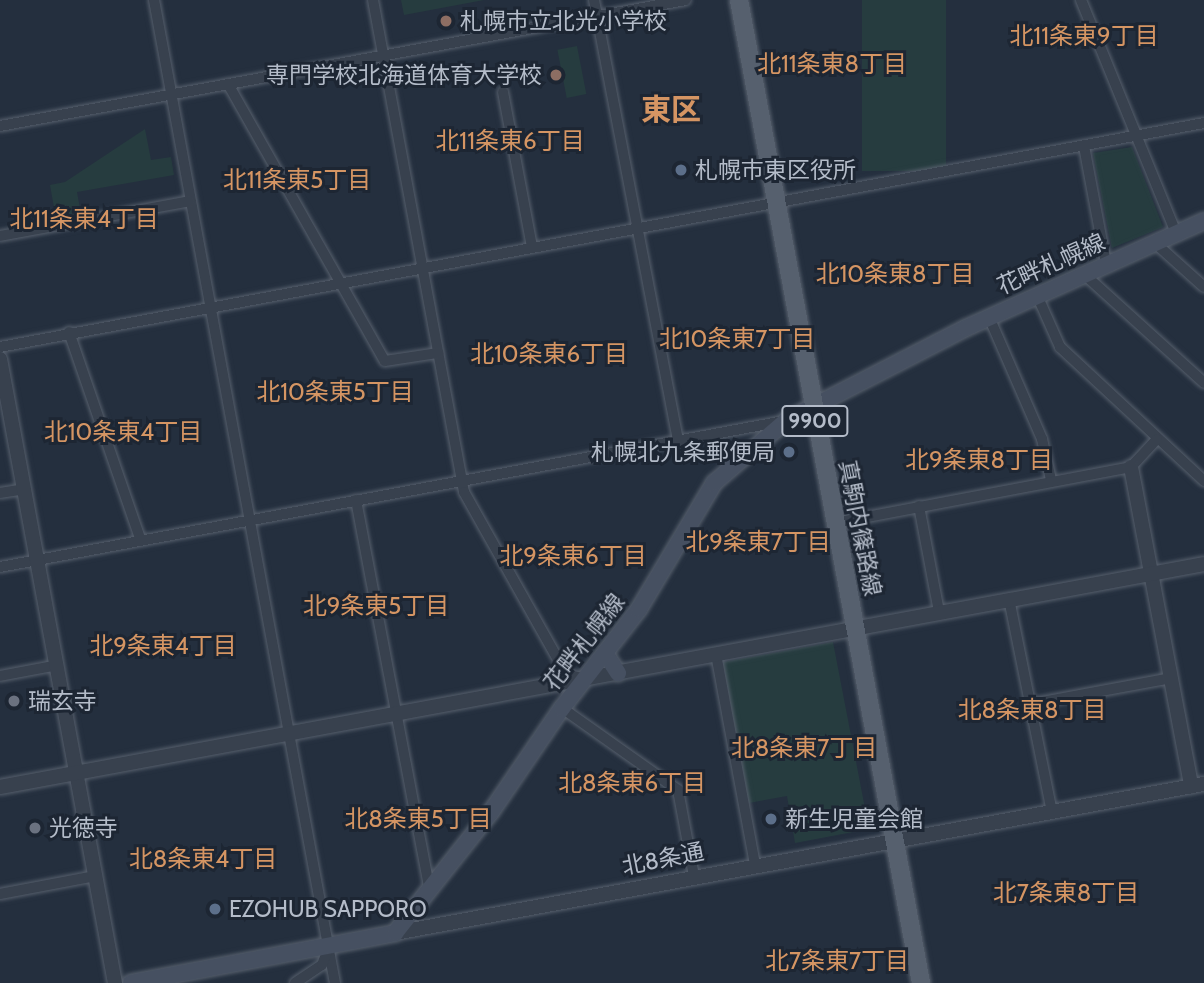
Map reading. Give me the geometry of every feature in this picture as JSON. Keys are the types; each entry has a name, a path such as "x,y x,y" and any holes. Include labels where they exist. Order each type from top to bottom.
{"main road":[{"name":"真駒内篠路線","path":"739,0 921,983"},
{"name":"花畔札幌線","path":"395,933 491,812 583,679 606,653 662,577 714,483 787,420 989,317 1204,221"},
{"path":"606,653 618,673"},
{"name":"北8条通","path":"131,983 395,933"}],"street":[{"path":"154,0 335,983"},
{"path":"373,0 464,492 566,674 583,679"},
{"path":"594,0 678,440"},
{"path":"0,126 686,0"},
{"path":"1081,0 1176,233"},
{"path":"228,84 386,361 438,353"},
{"path":"503,92 532,247"},
{"path":"0,347 69,332 342,284 1204,123"},
{"path":"1084,146 1106,263"},
{"path":"0,236 190,201"},
{"path":"1154,242 1204,287"},
{"path":"1084,274 1204,383"},
{"path":"1037,295 1060,347 1204,481"},
{"path":"989,317 1042,439 1051,480"},
{"path":"69,332 140,538"},
{"path":"0,359 115,983"},
{"path":"0,567 140,538 787,420"},
{"path":"835,523 1131,467 1157,439"},
{"path":"1131,467 1171,678 1197,785"},
{"path":"0,493 24,489"},
{"path":"356,500 429,888"},
{"path":"919,506 939,612"},
{"path":"0,787 1204,564"},
{"path":"1009,599 1052,811"},
{"path":"716,654 755,865"},
{"path":"0,676 58,665"},
{"path":"1031,704 1171,678"},
{"path":"562,708 678,790 694,876"},
{"name":"北8条通","path":"395,933 1197,785"},
{"path":"0,894 95,876"},
{"path":"295,983 322,965 329,946"}],"green space":[{"path":"401,0 484,0 404,15"},
{"path":"862,0 946,0 946,171 862,171"},
{"path":"577,46 586,94 567,98 557,50"},
{"path":"145,129 151,160 171,157 174,175 77,192 81,214 56,219 50,185 65,182"},
{"path":"1132,147 1163,227 1112,248 1093,153"},
{"path":"833,642 869,829 795,843 787,796 749,803 723,662"}],"place":[{"name":"札幌市立北光小学校","path":"446,21"},
{"name":"専門学校北海道体育大学校","path":"556,75"},
{"name":"札幌市東区役所","path":"681,170"},
{"name":"札幌北九条郵便局","path":"789,452"},
{"name":"瑞玄寺","path":"14,701"},
{"name":"新生児童会館","path":"771,819"},
{"name":"光徳寺","path":"35,828"},
{"name":"EZOHUB SAPPORO","path":"215,909"}],"district":[{"name":"北11条東9丁目","path":"1084,36"},
{"name":"北11条東8丁目","path":"832,64"},
{"name":"東区","path":"671,110"},
{"name":"北11条東6丁目","path":"510,141"},
{"name":"北11条東5丁目","path":"297,180"},
{"name":"北11条東4丁目","path":"84,219"},
{"name":"北10条東8丁目","path":"895,274"},
{"name":"北10条東7丁目","path":"737,339"},
{"name":"北10条東6丁目","path":"549,354"},
{"name":"北10条東5丁目","path":"335,392"},
{"name":"北10条東4丁目","path":"123,432"},
{"name":"北9条東8丁目","path":"979,460"},
{"name":"北9条東7丁目","path":"758,542"},
{"name":"北9条東6丁目","path":"573,556"},
{"name":"北9条東5丁目","path":"376,606"},
{"name":"北9条東4丁目","path":"163,646"},
{"name":"北8条東8丁目","path":"1032,710"},
{"name":"北8条東7丁目","path":"804,748"},
{"name":"北8条東6丁目","path":"632,783"},
{"name":"北8条東5丁目","path":"418,819"},
{"name":"北8条東4丁目","path":"203,859"},
{"name":"北7条東8丁目","path":"1066,893"},
{"name":"北7条東7丁目","path":"837,961"}]}
